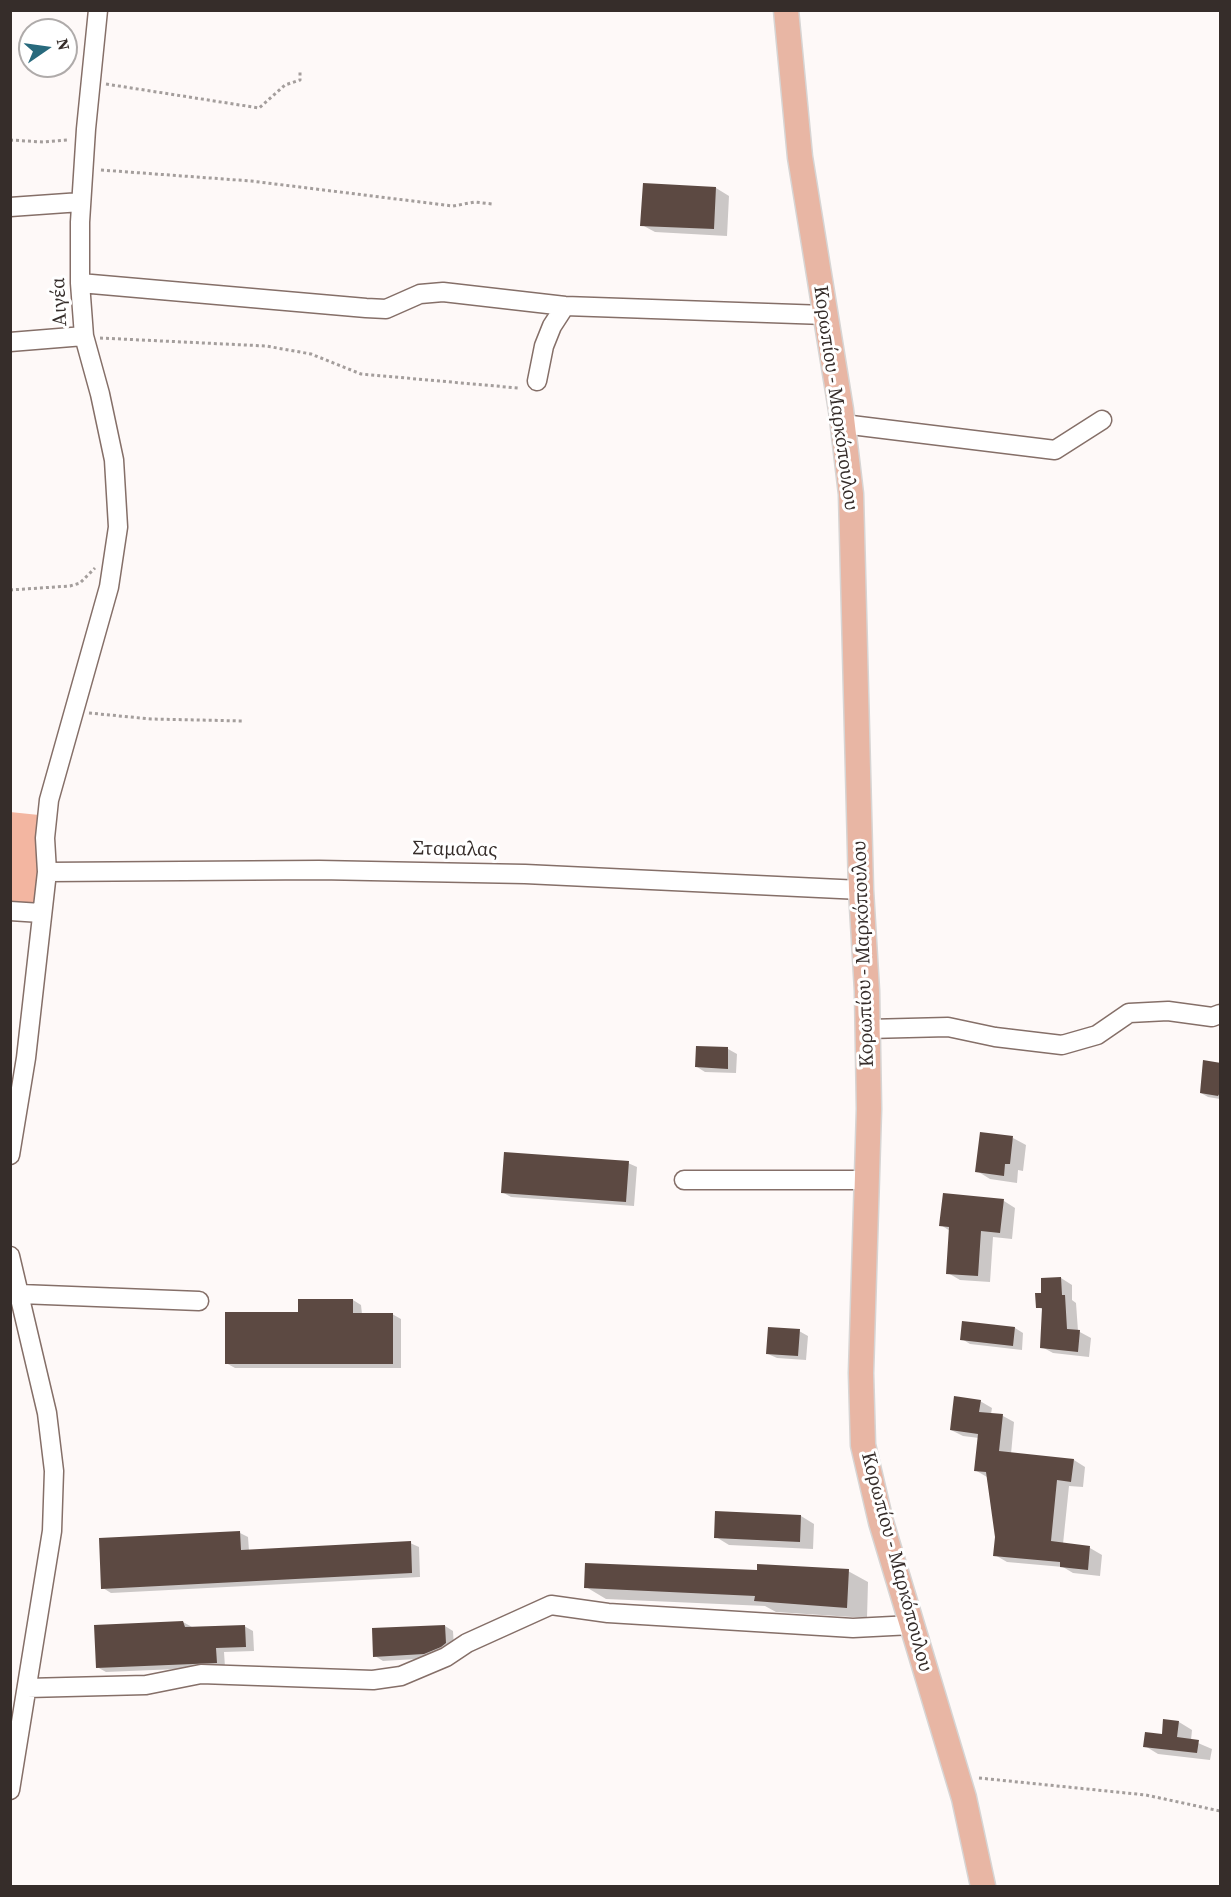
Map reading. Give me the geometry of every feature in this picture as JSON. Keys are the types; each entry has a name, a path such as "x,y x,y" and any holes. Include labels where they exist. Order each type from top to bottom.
{"main road":[{"name":"Κορωπίου - Μαρκόπουλου","path":"786,10 800,157 843,424 851,494 861,890 868,1029 867,1180 861,1373 863,1445 881,1522 957,1775 984,1887"}],"street":[{"name":"Αιγέα","path":"10,1155 26,1058 47,872 45,838 49,800 108,588 118,527 114,460 100,394 84,336 80,283 81,202 85,169 85,139 98,10"},
{"path":"10,207 81,202"},
{"path":"80,283 386,309 420,294 443,292 565,306 825,315"},
{"path":"537,381 544,346 552,326 565,306"},
{"path":"10,342 84,336"},
{"path":"843,424 1055,450 1102,420"},
{"name":"Σταμαλας","path":"47,872 319,870 525,874 861,890"},
{"path":"10,911 41,913"},
{"path":"868,1029 948,1027 995,1037 1062,1045 1097,1035 1129,1013 1168,1011 1212,1017 1221,1014"},
{"path":"684,1180 867,1180"},
{"path":"10,1256 46,1413 54,1472 52,1531 10,1790"},
{"path":"20,1294 199,1301"},
{"path":"27,1688 146,1685 201,1674 373,1680 401,1676 446,1657 467,1643 551,1605 608,1612 853,1628 912,1625"}],"path":[{"path":"92,81 259,108 285,85 300,80 300,70"},
{"path":"10,140 43,142 85,139"},
{"path":"85,169 251,182 453,206 475,202 492,204"},
{"path":"84,336 267,346 311,354 361,374 518,388"},
{"path":"10,590 80,583 100,564 113,560"},
{"path":"74,706 92,714 244,721"},
{"path":"957,1775 1077,1790 1146,1795 1221,1811"}],"shaded area":[{"path":"10,812 39,815 42,866 36,903 11,903"}],"building":[{"path":"643,183 716,187 714,229 640,226"},
{"path":"696,1046 728,1047 728,1069 695,1067"},
{"path":"1203,1060 1221,1063 1221,1091 1218,1096 1200,1093"},
{"path":"980,1132 1013,1136 1010,1164 1005,1164 1004,1176 975,1172"},
{"path":"504,1152 629,1161 626,1202 501,1193"},
{"path":"943,1193 1004,1199 1000,1233 981,1231 978,1276 946,1274 949,1227 939,1226"},
{"path":"1061,1277 1062,1295 1065,1295 1067,1329 1080,1330 1078,1352 1040,1348 1042,1308 1036,1308 1035,1293 1041,1293 1041,1278"},
{"path":"298,1299 353,1299 353,1313 393,1313 393,1364 225,1364 225,1312 298,1312"},
{"path":"962,1321 1015,1327 1013,1346 960,1340"},
{"path":"768,1327 800,1329 798,1356 766,1354"},
{"path":"954,1396 981,1400 979,1412 1003,1414 999,1451 1074,1459 1071,1482 1057,1480 1051,1541 1090,1546 1088,1570 1060,1567 1060,1562 993,1556 995,1537 986,1472 974,1471 978,1434 950,1430"},
{"path":"715,1511 801,1515 800,1542 714,1538"},
{"path":"240,1531 241,1550 411,1541 412,1573 101,1589 99,1538"},
{"path":"585,1563 757,1570 757,1564 849,1569 847,1608 754,1601 755,1596 584,1588"},
{"path":"183,1621 185,1627 245,1625 246,1647 216,1648 217,1663 96,1668 94,1625"},
{"path":"445,1625 446,1643 441,1647 424,1654 373,1657 372,1628"},
{"path":"1163,1719 1179,1721 1177,1737 1199,1740 1197,1753 1143,1747 1145,1732 1162,1734"}]}
